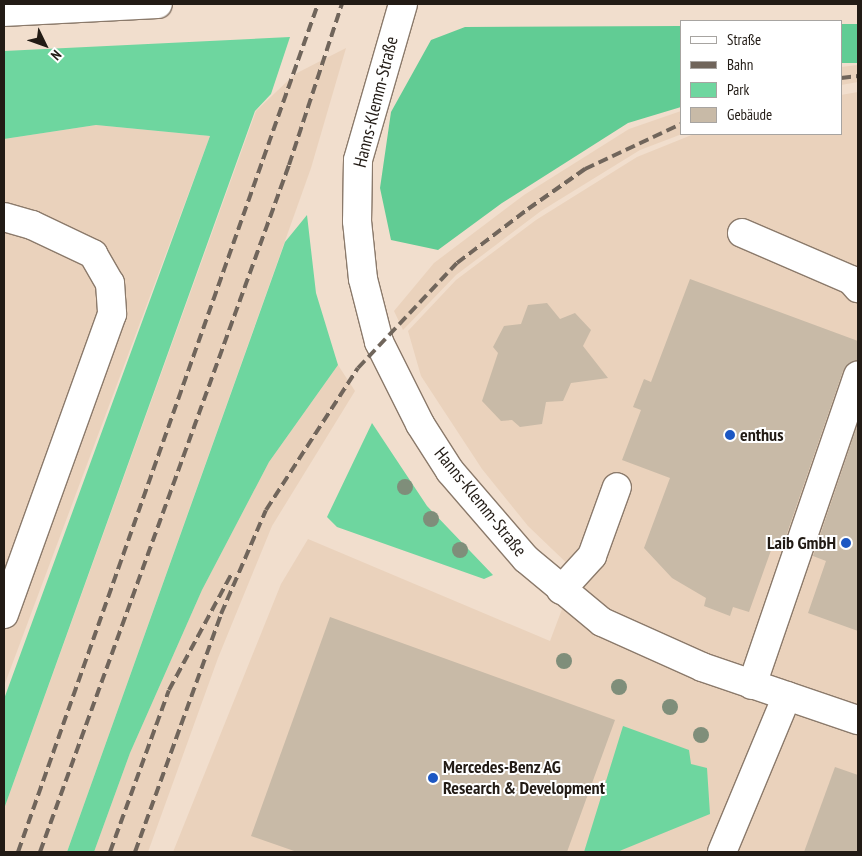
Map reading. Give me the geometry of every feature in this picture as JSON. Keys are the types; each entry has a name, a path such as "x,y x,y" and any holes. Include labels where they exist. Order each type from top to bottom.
{"main road":[{"path":"4,12 158,4"},
{"name":"Hanns-Klemm-Straße","path":"402,4 388,47 358,160 363,279 379,342 420,424 450,471 526,559 561,590 602,622 752,684 858,720"},
{"path":"4,217 32,225 93,254 110,283 112,314 4,614"},
{"path":"742,233 858,288"},
{"path":"752,684 858,376"},
{"path":"561,590 592,556 617,487"},
{"path":"722,852 787,696"}],"shaded area":[{"path":"346,48 311,168 67,852 4,852 4,809 256,111 295,74"},
{"path":"858,65 858,82 842,85 842,67"},
{"path":"858,92 858,852 173,852 281,584 308,539 550,641 576,572 528,526 482,469 421,376 408,331 456,280 536,220 637,157 692,135 842,135 842,95"},
{"path":"680,111 680,135 640,150 541,211 456,275 403,330 394,311 434,263 524,195 629,129"},
{"path":"96,125 210,136 4,686 4,139"},
{"path":"338,365 355,391 272,526 218,658 148,852 94,852 130,753 202,590 269,462"}],"green space":[{"path":"842,24 858,24 858,63 842,63"},
{"path":"680,26 680,107 628,123 502,203 438,250 391,240 380,188 391,112 431,40 465,27"},
{"path":"290,37 271,94 255,111 4,809 4,699 210,136 96,125 4,139 4,51"},
{"path":"307,215 316,293 338,365 269,462 202,590 130,753 94,852 67,852 285,242"},
{"path":"372,423 427,506 493,575 484,579 337,527 327,517"},
{"path":"623,726 689,750 691,764 707,768 710,814 617,852 584,852"}],"building":[{"name":"enthus","path":"690,279 858,341 858,361 843,371 783,545 774,542 749,612 733,607 730,616 704,606 706,598 672,578 644,548 670,478 622,460 641,410 633,407 644,379 651,382"},
{"path":"547,303 560,319 575,313 591,330 583,346 608,378 571,383 563,401 546,402 542,424 520,427 512,420 501,421 482,401 498,353 493,347 504,326 521,324 528,305"},
{"name":"Laib GmbH","path":"858,423 858,631 808,613 826,561 813,556"},
{"name":"Mercedes-Benz AG Research & Development","path":"330,617 615,720 567,852 297,852 251,836"},
{"path":"835,767 858,775 858,852 804,852"}],"railway":[{"path":"18,852 318,4"},
{"path":"40,852 289,165 342,4"},
{"path":"842,78 858,76"},
{"path":"135,852 221,614 266,510 358,368 457,263 528,209 585,169 680,124"},
{"path":"110,852 169,690 232,573"}],"place":[{"name":"enthus","path":"730,435"},
{"name":"Laib GmbH","path":"846,543"},
{"name":"Mercedes-Benz AG Research & Development","path":"433,778"}]}
